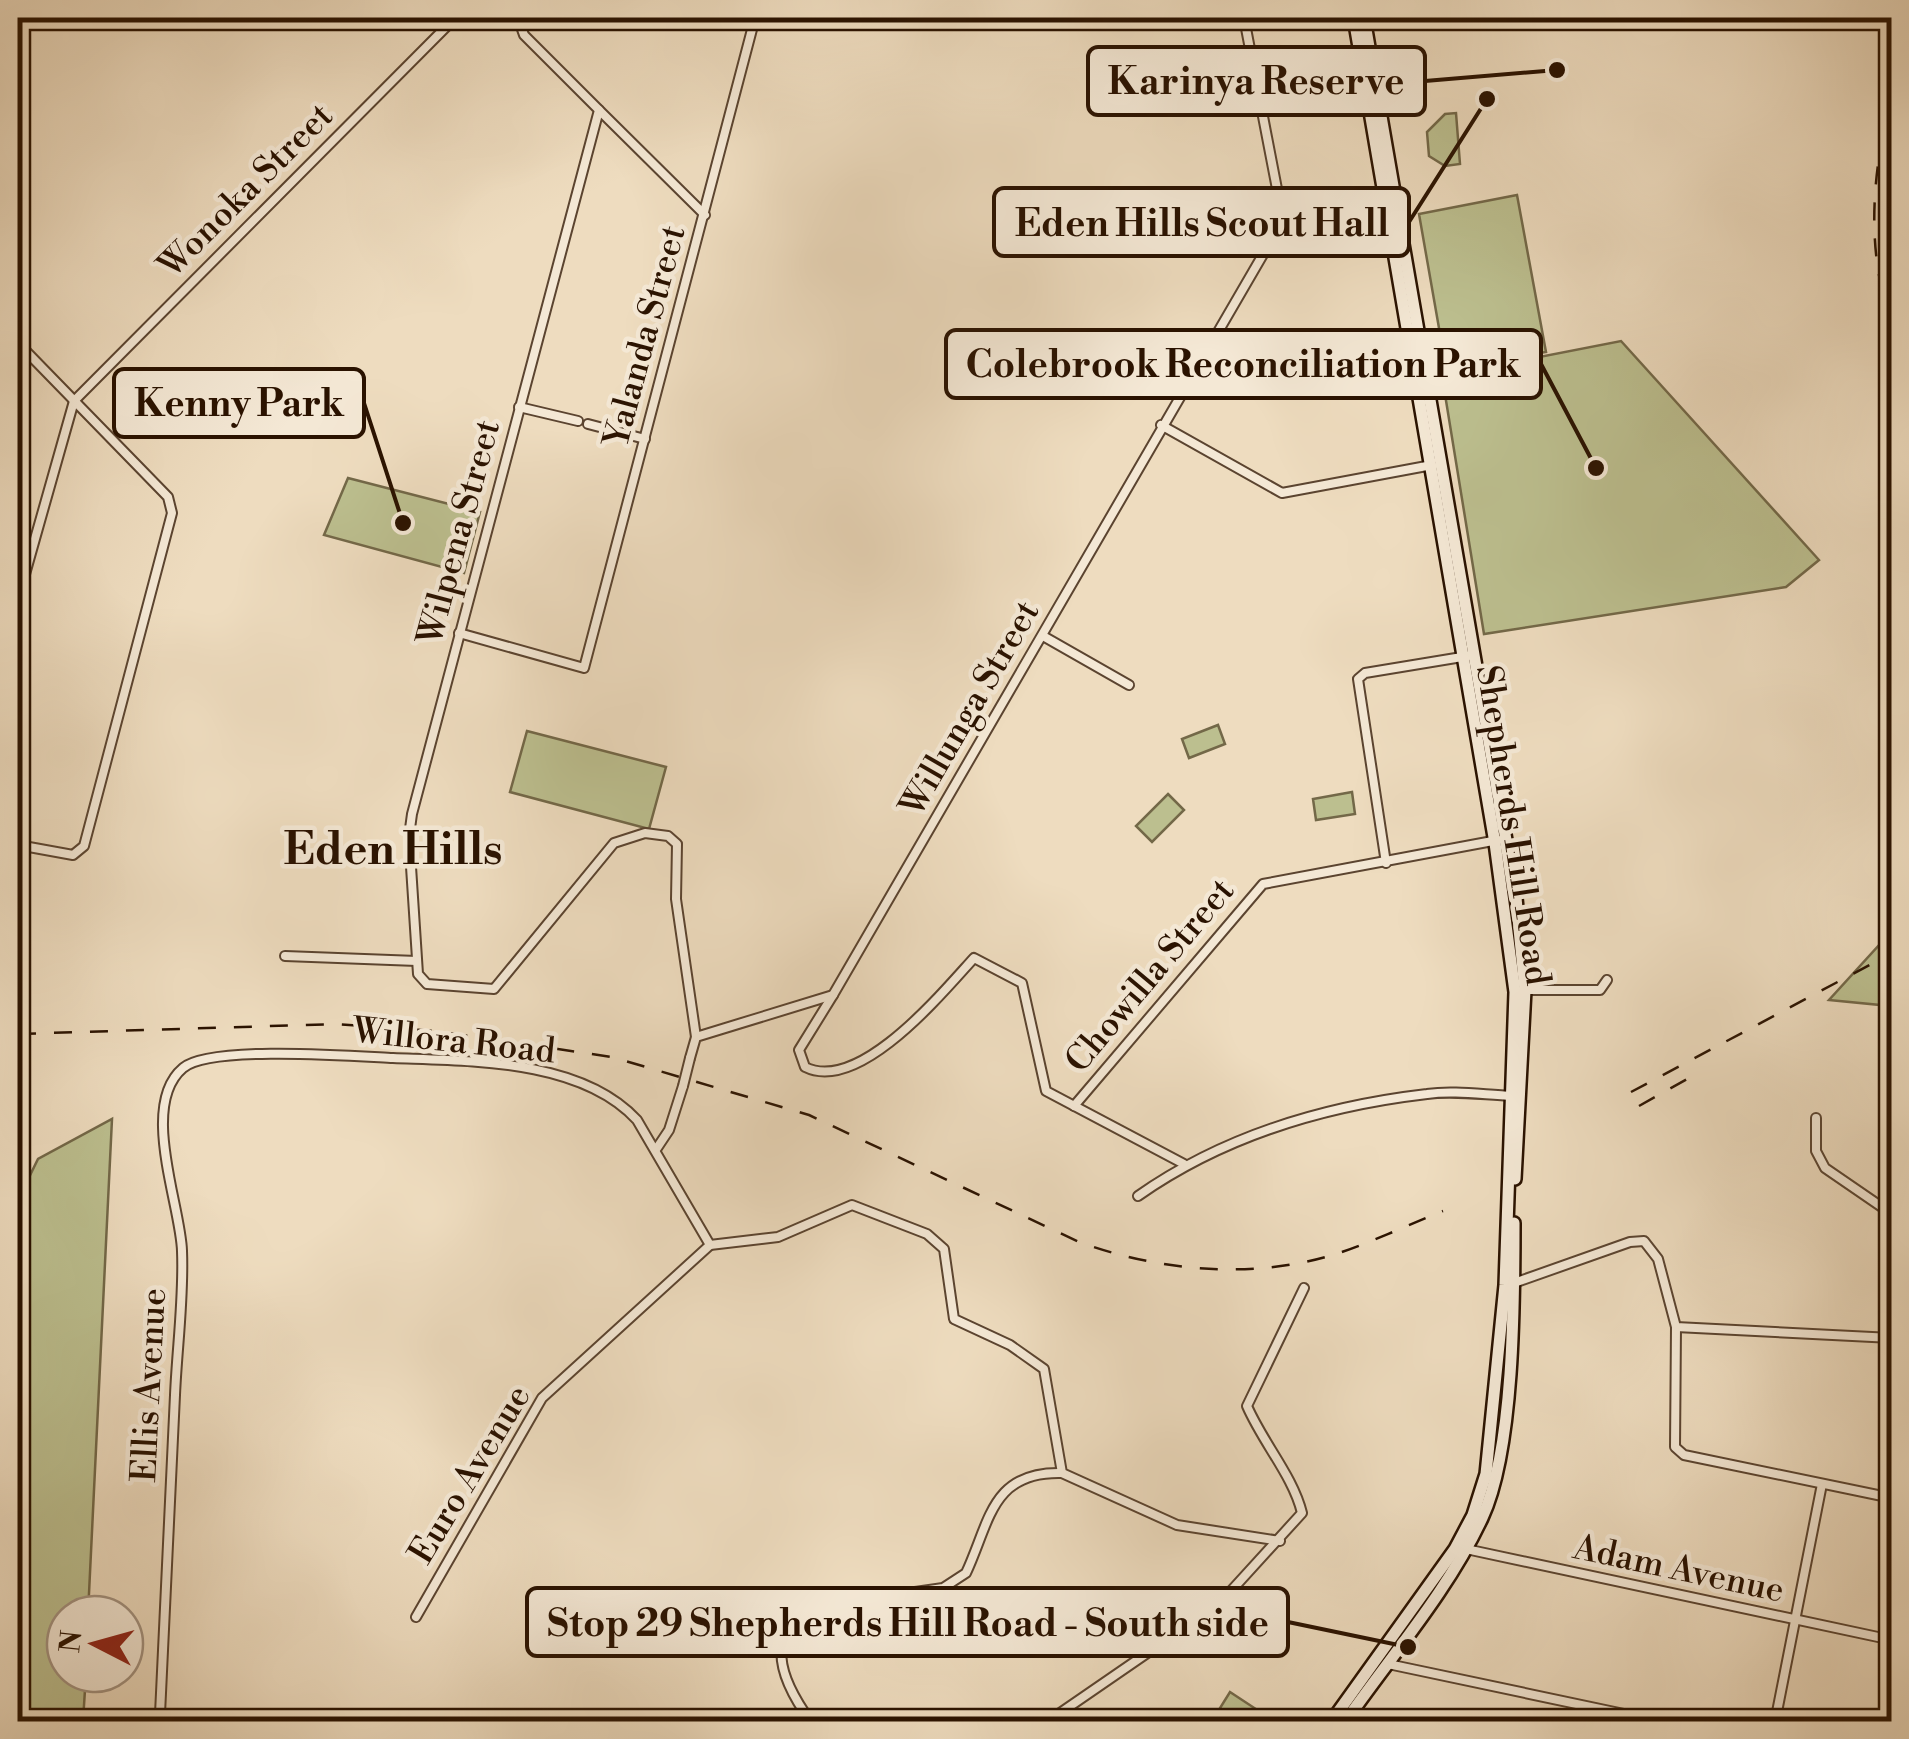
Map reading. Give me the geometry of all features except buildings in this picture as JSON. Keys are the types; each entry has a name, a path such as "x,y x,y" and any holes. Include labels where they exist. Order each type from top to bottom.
{"main road":[{"name":"Shepherds Hill Road","path":"1345,1722 1382,1660 1461,1547 1497,1476 1514,1283 1516,1096 1515,992 1499,840 1389,198 1354,18"},
{"name":"Shepherds Hill Road","path":"1364,18 1389,198"},
{"name":"Shepherds Hill Road","path":"1461,1547 1480,1494 1494,1433 1526,990 1516,898 1499,840"},
{"name":"Shepherds Hill Road","path":"1331,1722 1382,1660"}],"street":[{"name":"Wonoka Street","path":"74,401 455,18"},
{"path":"518,18 524,35 706,216"},
{"name":"Yalanda Street","path":"459,634 584,668 756,18"},
{"path":"1244,18 1282,220 1389,198"},
{"name":"Wilpena Street","path":"599,110 409,836 416,962 418,974 427,984 494,989 614,843 645,833 668,836 677,844 676,899 696,1037"},
{"name":"Willunga Street","path":"996,968 974,958 904,1034 844,1067 813,1071 805,1067 800,1050 1282,220"},
{"path":"18,342 168,496 172,513 84,846 73,855 18,845"},
{"path":"18,599 74,401"},
{"path":"519,407 578,421"},
{"path":"588,424 645,439"},
{"path":"1162,425 1282,492 1435,464"},
{"path":"1043,636 1129,685"},
{"path":"1386,864 1358,679 1365,674 1466,656"},
{"name":"Chowilla Street","path":"1074,1106 1263,884 1499,840"},
{"path":"286,956 416,962"},
{"name":"Chowilla Street","path":"996,968 1022,983 1042,1084 1074,1106 1184,1164"},
{"path":"1526,990 1600,990 1606,980"},
{"path":"657,1148 668,1130 696,1037 833,995"},
{"name":"Willora Road","path":"184,1066 246,1054 461,1062 566,1078 622,1106 657,1148 710,1245"},
{"name":"Ellis Avenue","path":"160,1714 183,1254 164,1158 168,1092 184,1066"},
{"path":"1138,1196 1184,1164 1272,1126 1412,1097 1516,1096"},
{"path":"1816,1118 1816,1152 1825,1168 1892,1214"},
{"path":"710,1245 778,1238 852,1206 928,1234 944,1249 954,1319 1010,1345 1044,1369 1062,1473"},
{"path":"1514,1283 1630,1242 1644,1241 1658,1259 1676,1326 1676,1447 1684,1455 1892,1498"},
{"name":"Euro Avenue","path":"416,1617 542,1398 710,1245"},
{"path":"1047,1722 1220,1603 1302,1513 1297,1493 1263,1443 1247,1406 1304,1288"},
{"path":"1676,1326 1892,1338"},
{"path":"811,1722 796,1701 781,1656 786,1631 795,1621 834,1602 943,1588 957,1581 966,1573 994,1504 1006,1488 1022,1480 1062,1473 1177,1525 1280,1541"},
{"path":"1775,1722 1822,1484"},
{"name":"Adam Avenue","path":"1461,1547 1892,1640"},
{"path":"1382,1660 1662,1722"},
{"path":"888,1715 908,1722"}],"green space":[{"path":"1456,113 1460,164 1445,166 1429,156 1427,132 1445,114"},
{"path":"1517,195 1546,352 1446,368 1419,214"},
{"path":"1621,341 1819,560 1786,587 1484,634 1442,376"},
{"path":"348,478 480,512 464,573 324,535"},
{"path":"1218,725 1225,744 1189,758 1182,739"},
{"path":"527,731 666,767 649,829 510,792"},
{"path":"1352,792 1355,814 1316,820 1313,799"},
{"path":"1168,794 1184,810 1152,842 1136,826"},
{"path":"1891,932 1891,1006 1829,1000"},
{"path":"112,1119 89,1594 45,1594 45,1694 85,1694 83,1721 18,1721 18,1200 38,1159"},
{"path":"1230,1692 1265,1715 1261,1721 1241,1721 1220,1708"}],"railway":[{"path":"1892,96 1874,210 1878,268 1892,324"},
{"path":"1631,1092 1892,953"},
{"path":"18,1034 336,1024 435,1031 612,1057 809,1115 1079,1242 1141,1260 1206,1269 1304,1262 1336,1254 1443,1211"},
{"path":"1639,1106 1696,1074"}],"place":[{"name":"Karinya Reserve","path":"1557,70"},
{"name":"Eden Hills Scout Hall","path":"1487,99"},
{"name":"Colebrook Reconciliation Park","path":"1596,468"},
{"name":"Kenny Park","path":"403,523"},
{"name":"Stop 29 Shepherds Hill Road - South side","path":"1408,1647"}],"district":[{"name":"Eden Hills","path":"393,848"}]}
